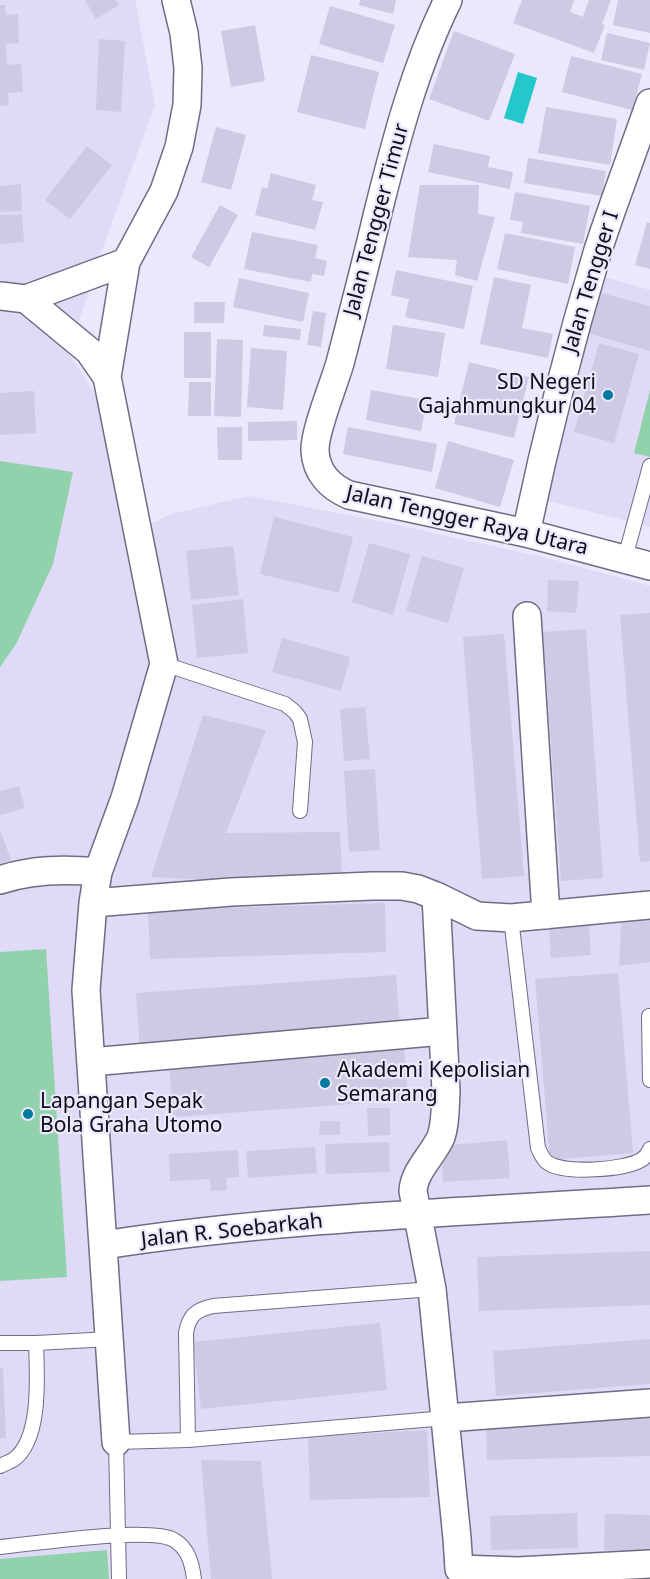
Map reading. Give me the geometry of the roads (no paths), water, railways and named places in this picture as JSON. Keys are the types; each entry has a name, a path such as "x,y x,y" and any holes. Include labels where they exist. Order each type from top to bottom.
{"street":[{"path":"116,1442 86,990 93,903 98,872 125,798 164,664 107,377 126,262 164,191 179,147 187,105 188,68 184,33 176,0"},
{"name":"Jalan Tengger Timur","path":"315,443 338,368 398,135 429,38 448,0"},
{"name":"Jalan Tengger I","path":"526,533 548,433 586,290 650,103"},
{"path":"13,297 126,262"},
{"path":"13,297 89,351 107,377"},
{"name":"Jalan Tengger Raya Utara","path":"315,443 316,457 328,483 349,495 526,533 638,562"},
{"path":"527,616 546,915"},
{"path":"0,880 35,872 65,869 98,872"},
{"path":"93,903 231,892 402,886 436,896 477,916 511,918 650,905"},
{"path":"436,896 446,1090 445,1120 442,1135 414,1181 413,1191 432,1289 460,1574 650,1564"},
{"path":"91,1062 443,1031"},
{"name":"Jalan R. Soebarkah","path":"104,1245 244,1228 650,1200"},
{"path":"446,1418 650,1403"}],"lane":[{"path":"638,562 650,466"},
{"path":"164,664 273,699 296,712 302,725 305,742 300,811"},
{"path":"511,918 538,1148 543,1158 556,1167 598,1168 635,1163 644,1159 650,1149"},
{"path":"649,1016 650,1080"},
{"path":"188,1440 186,1333 189,1320 196,1311 213,1306 432,1289"},
{"path":"0,1343 110,1340"},
{"path":"0,1466 13,1460 28,1440 37,1385 36,1342"},
{"path":"119,1579 116,1442 188,1440 446,1418"},
{"path":"0,1547 118,1535 165,1536 175,1540 189,1555 194,1579"}],"place":[{"name":"SD Negeri Gajahmungkur 04","path":"608,395"},
{"name":"Akademi Kepolisian Semarang","path":"325,1083"},
{"name":"Lapangan Sepak Bola Graha Utomo","path":"28,1114"}]}
